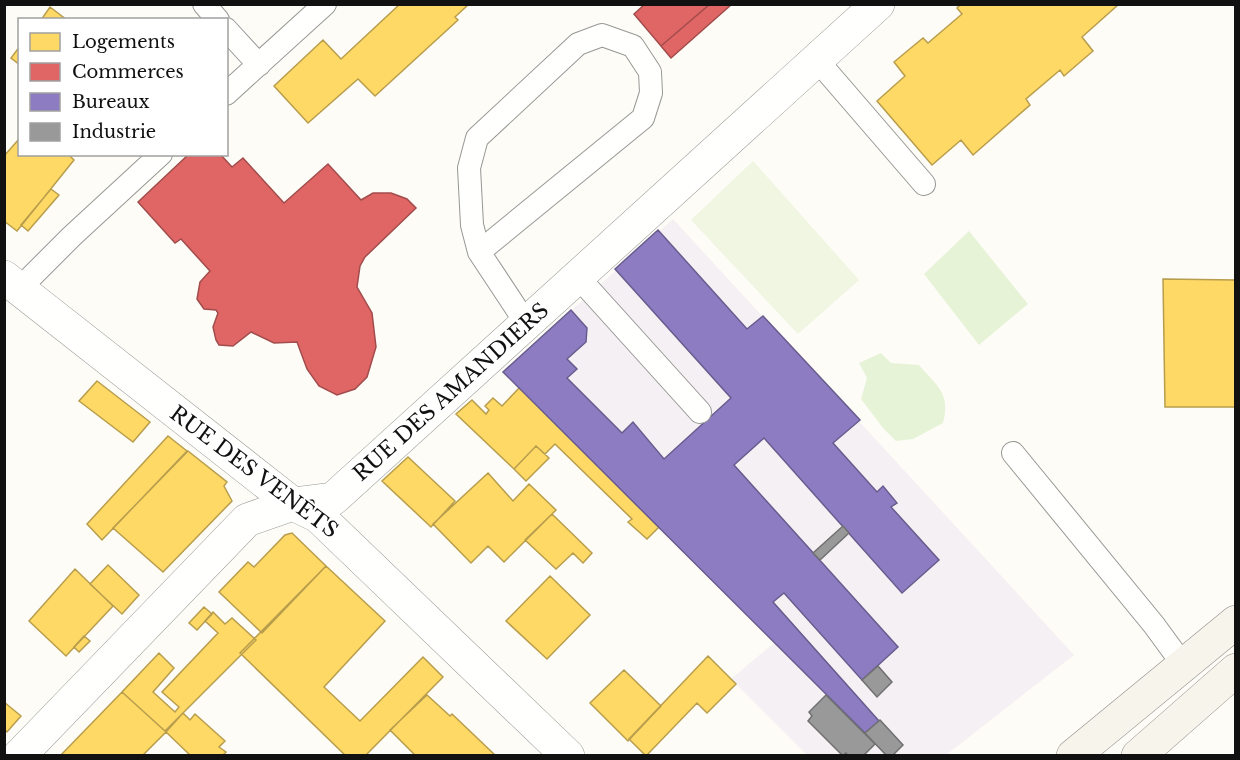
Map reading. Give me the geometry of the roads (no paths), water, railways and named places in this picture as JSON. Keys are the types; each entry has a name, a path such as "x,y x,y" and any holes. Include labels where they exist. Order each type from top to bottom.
{"main road":[{"path":"1073,756 1236,621"},
{"path":"1138,756 1236,670"}],"street":[{"name":"RUE DES AMANDIERS","path":"19,756 247,520 293,504 333,499 878,4"},
{"name":"RUE DES VENÊTS","path":"12,283 293,504 318,516 568,756"}],"lane":[{"path":"204,4 216,18"},
{"path":"228,92 325,4"},
{"path":"228,31 260,65"},
{"path":"479,252 643,118 651,93 650,72 633,46 602,34 578,44 477,138 469,168 472,225 479,252 526,323"},
{"path":"817,60 924,184"},
{"path":"12,283 72,236 158,156"},
{"path":"578,277 700,412"},
{"path":"1013,453 1154,625 1184,666"}]}
